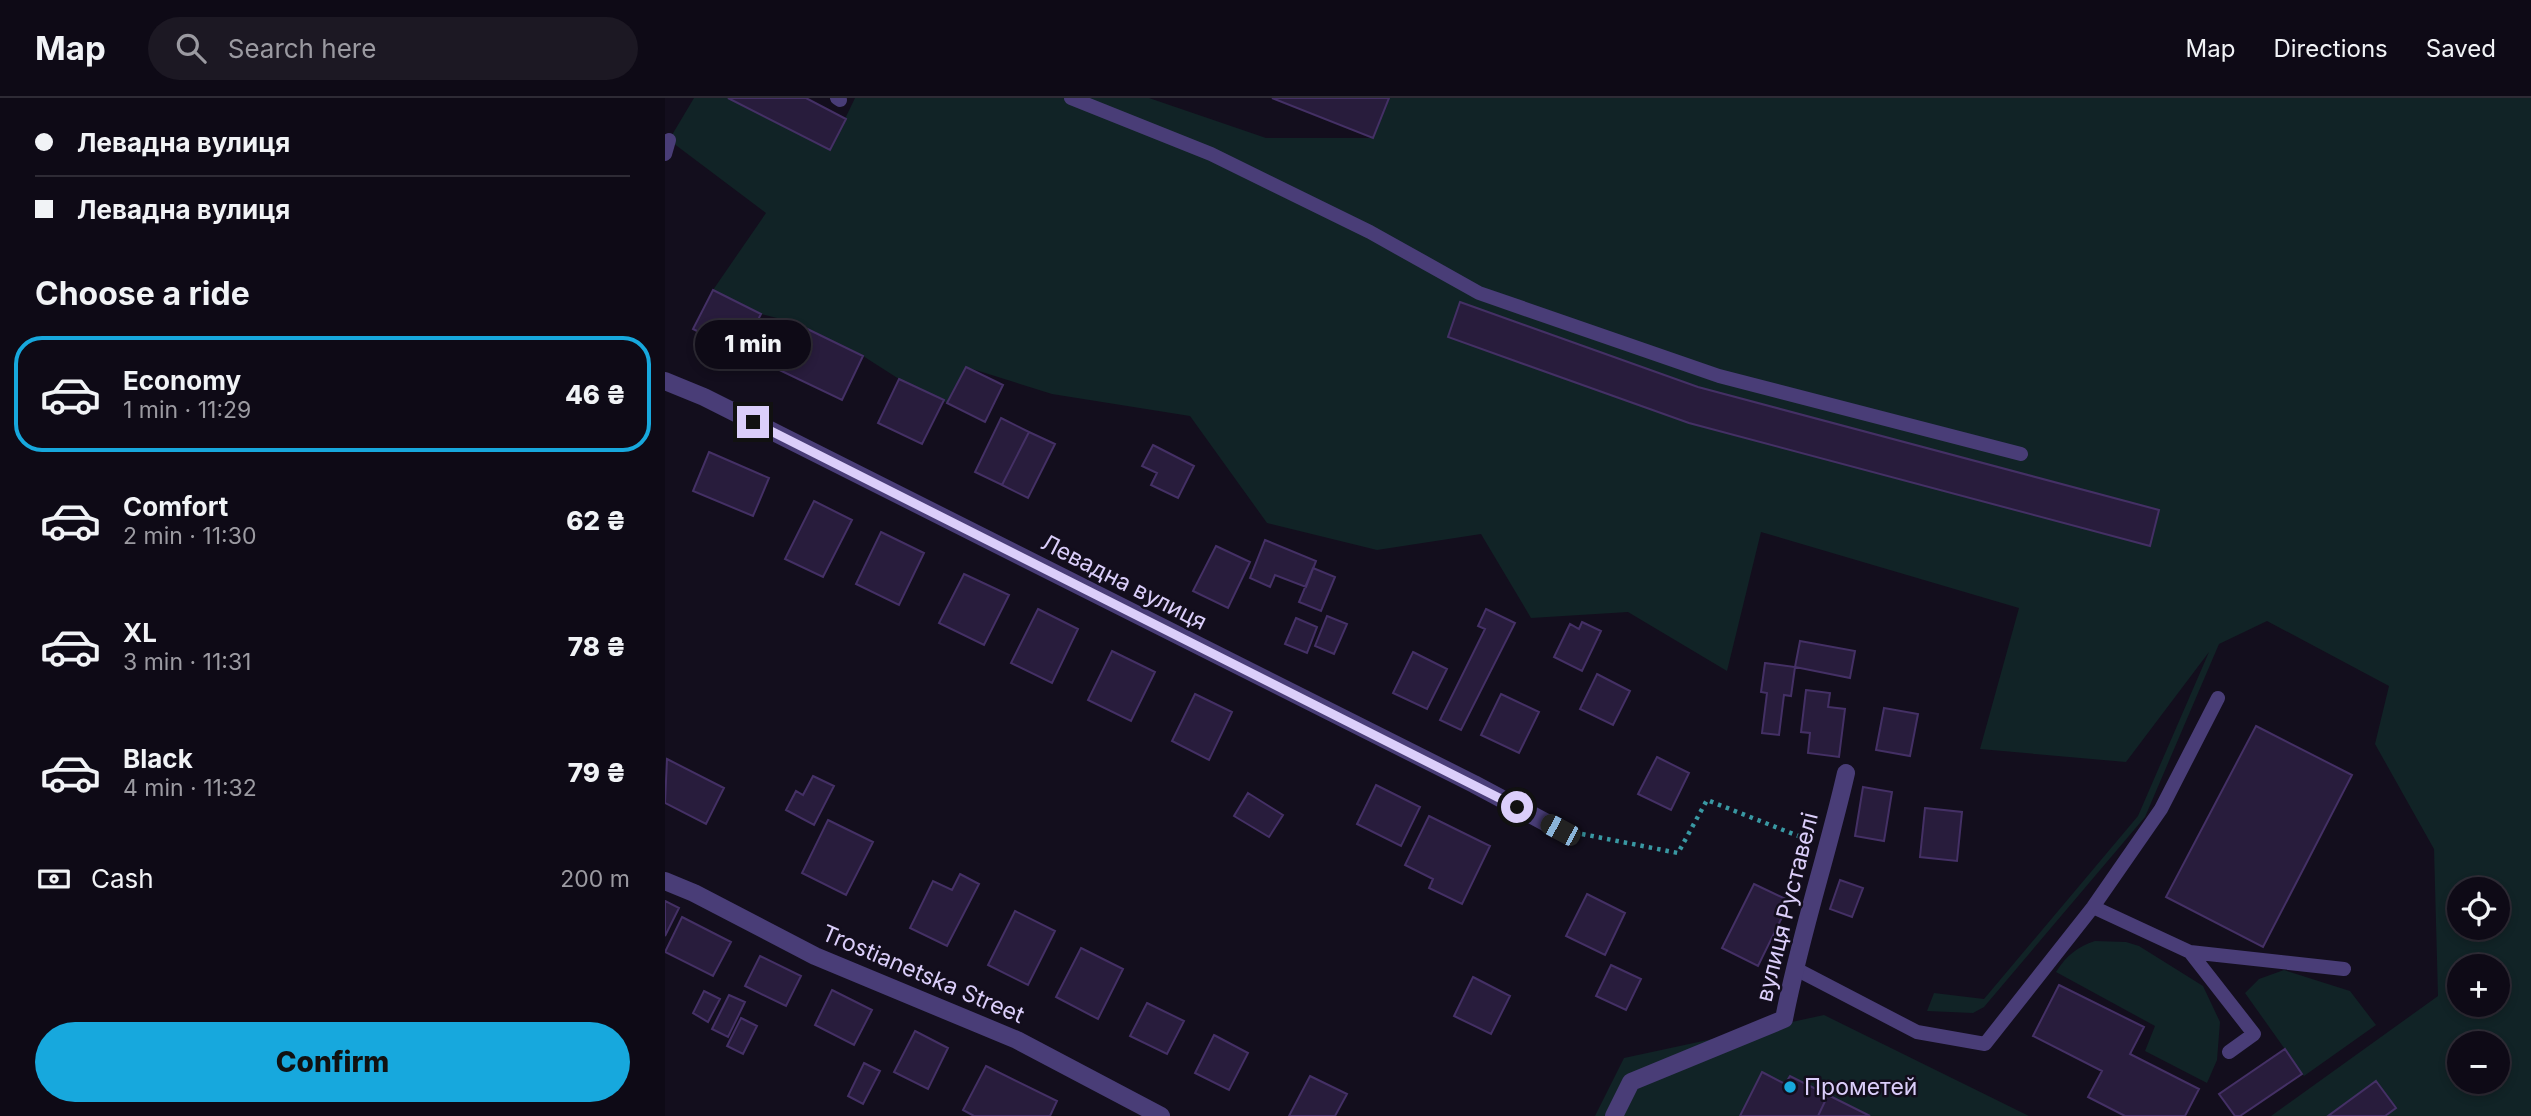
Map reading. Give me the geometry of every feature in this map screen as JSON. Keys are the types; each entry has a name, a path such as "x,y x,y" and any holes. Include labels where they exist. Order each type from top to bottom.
{"street":[{"name":"Левадна вулиця","path":"665,381 716,403 1474,784 1560,830"},
{"name":"вулиця Руставелі","path":"1614,1116 1631,1082 1784,1019 1794,968 1846,773"},
{"name":"Trostianetska Street","path":"665,881 694,893 815,956 1017,1040 1161,1116"}],"lane":[{"path":"1071,98 1211,154 1370,232 1479,293 1719,376 2021,454"},
{"path":"1794,968 1917,1032 1985,1044 2093,907 2161,809 2218,698"},
{"path":"2093,907 2190,952 2344,969"},
{"path":"2190,952 2254,1034 2229,1052"}],"path":[{"path":"1560,830 1678,853 1707,800 1828,848"}],"shaded area":[{"path":"694,98 728,98 830,150 855,98 1149,98 1266,138 1373,138 1389,98 2531,98 2531,1116 2271,1116 2438,996 2434,849 2375,744 2389,686 2267,621 2219,644 2145,817 1984,1007 1973,1013 1927,1011 1934,993 1984,999 2138,816 2209,652 2126,762 1980,749 2019,608 1761,532 1727,671 1628,612 1531,618 1481,534 1377,550 1267,523 1190,416 1052,394 966,367 947,403 899,379 863,356 793,322 761,314 713,290 766,213 669,140"},
{"path":"2095,941 2126,942 2139,946 2203,986 2220,1022 2217,1060 2207,1083 2145,1051 2155,1026 2056,972 2073,952"},
{"path":"2284,970 2350,991 2376,1025 2304,1076 2245,993 2259,979"},
{"name":"Прометей","path":"1824,1015 2029,1116 1595,1116 1624,1058"}],"building":[{"path":"728,98 806,98 846,119 830,150"},
{"path":"1272,98 1389,98 1373,138"},
{"path":"713,290 761,314 741,353 693,329"},
{"path":"1460,302 1698,387 2159,510 2150,546 1689,423 1448,337"},
{"path":"793,322 863,356 842,400 771,366"},
{"path":"966,367 1003,385 985,422 947,403"},
{"path":"899,379 944,400 922,444 878,423"},
{"path":"1001,418 1029,432 1002,485 975,472"},
{"path":"1029,432 1055,444 1028,498 1002,485"},
{"path":"1153,445 1194,466 1178,498 1151,485 1157,473 1142,466"},
{"path":"709,452 769,478 753,516 693,491"},
{"path":"814,501 852,520 823,577 785,559"},
{"path":"881,532 924,553 899,605 856,584"},
{"path":"1265,540 1316,561 1306,587 1275,575 1270,587 1250,578"},
{"path":"1216,546 1250,562 1228,608 1193,591"},
{"path":"1313,568 1335,577 1321,611 1299,602"},
{"path":"964,574 1009,595 984,645 939,623"},
{"path":"1038,609 1078,629 1052,683 1011,663"},
{"path":"1486,609 1515,623 1461,730 1440,720 1485,629 1478,626"},
{"path":"1327,616 1347,624 1334,654 1315,646"},
{"path":"1296,618 1317,627 1307,653 1285,644"},
{"path":"1582,622 1601,631 1582,671 1554,657 1570,624 1579,629"},
{"path":"1800,641 1855,651 1850,678 1795,667"},
{"path":"1112,651 1155,672 1131,721 1088,700"},
{"path":"1413,652 1447,669 1427,709 1393,693"},
{"path":"1765,663 1795,667 1791,696 1784,695 1779,735 1762,733 1767,693 1761,692"},
{"path":"1597,674 1630,691 1613,725 1580,709"},
{"path":"1806,690 1830,693 1828,707 1845,709 1839,757 1808,753 1810,733 1801,732"},
{"path":"1195,694 1232,712 1209,760 1172,741"},
{"path":"1501,694 1539,712 1519,753 1481,735"},
{"path":"1884,708 1918,714 1910,756 1876,750"},
{"path":"2256,726 2352,775 2263,947 2166,897"},
{"path":"1657,757 1689,773 1671,810 1638,794"},
{"path":"667,759 724,788 706,824 665,803"},
{"path":"813,776 834,786 814,825 786,810 796,791 803,795"},
{"path":"1376,785 1420,807 1401,846 1357,824"},
{"path":"1863,787 1892,792 1884,841 1855,836"},
{"path":"1248,793 1283,815 1269,837 1234,816"},
{"path":"1925,808 1962,812 1957,861 1920,857"},
{"path":"1429,816 1490,846 1462,904 1429,888 1433,879 1405,865"},
{"path":"828,820 873,842 846,895 802,873"},
{"path":"960,874 979,884 947,946 910,928 933,881 952,890"},
{"path":"1840,880 1863,888 1852,917 1830,909"},
{"path":"1754,884 1790,901 1758,966 1722,948"},
{"path":"1587,894 1625,913 1605,955 1566,936"},
{"path":"665,901 679,908 665,936"},
{"path":"1015,911 1055,931 1028,985 988,965"},
{"path":"682,917 731,942 713,976 665,952"},
{"path":"1081,948 1123,969 1098,1019 1056,997"},
{"path":"760,956 801,976 786,1006 745,986"},
{"path":"1611,965 1641,979 1626,1010 1596,996"},
{"path":"1473,977 1510,996 1491,1034 1454,1016"},
{"path":"2059,985 2144,1027 2130,1054 2199,1089 2185,1116 2125,1116 2088,1097 2102,1071 2033,1036"},
{"path":"832,990 872,1010 854,1045 815,1025"},
{"path":"704,991 720,999 708,1022 693,1013"},
{"path":"729,995 745,1002 728,1037 712,1029"},
{"path":"1147,1003 1184,1021 1167,1054 1130,1036"},
{"path":"741,1018 757,1026 743,1054 727,1046"},
{"path":"915,1031 948,1048 928,1089 894,1072"},
{"path":"1214,1035 1248,1053 1229,1090 1195,1073"},
{"path":"2285,1049 2302,1074 2240,1116 2235,1116 2219,1094"},
{"path":"864,1063 880,1071 863,1104 848,1096"},
{"path":"986,1066 1057,1101 1050,1116 974,1116 963,1110"},
{"path":"1762,1072 1785,1084 1790,1076 1828,1095 1818,1116 1740,1116"},
{"path":"1310,1076 1347,1094 1335,1116 1289,1116"},
{"path":"2376,1081 2396,1108 2385,1116 2328,1116"},
{"path":"1828,1095 1870,1116 1818,1116"}],"place":[{"name":"Прометей","path":"1790,1087"}],"route":[{"path":"753,422 1517,807"}]}
